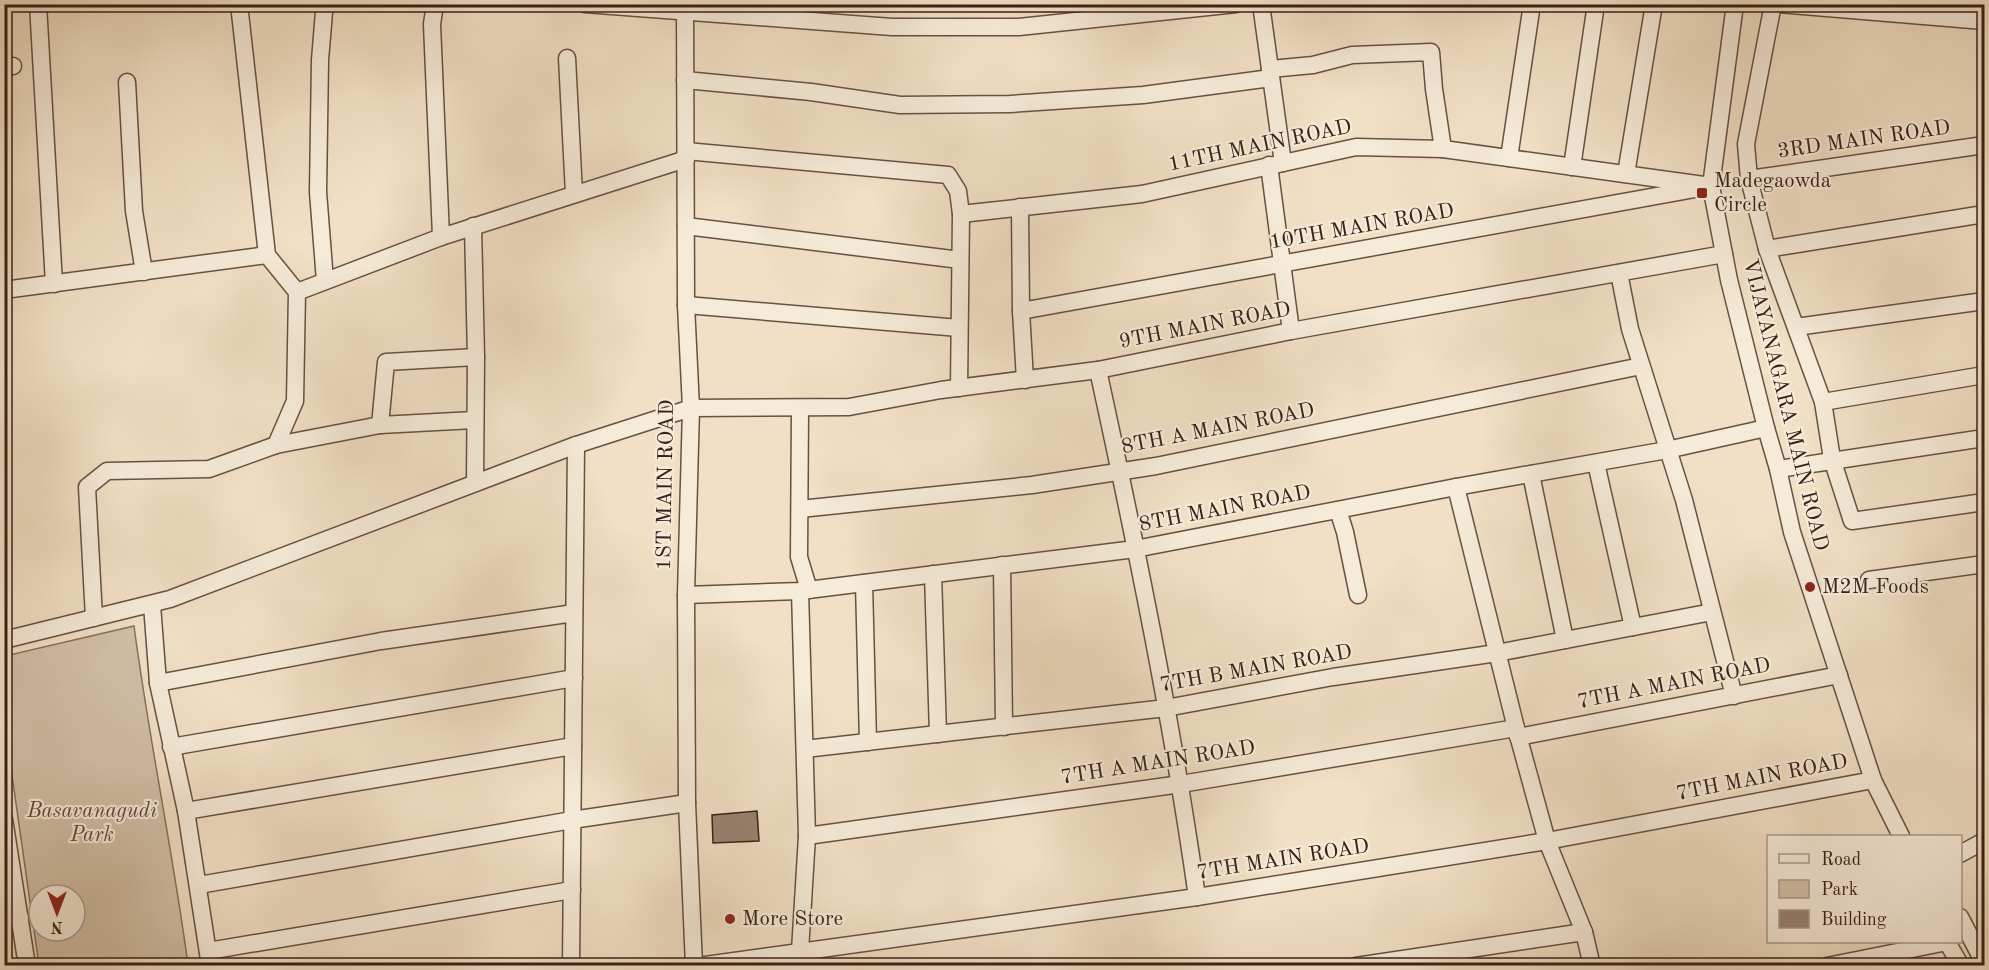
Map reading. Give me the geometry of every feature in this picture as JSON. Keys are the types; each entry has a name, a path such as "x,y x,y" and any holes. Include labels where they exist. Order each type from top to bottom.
{"street":[{"path":"38,4 54,284"},
{"path":"239,4 267,255 297,292 294,401 276,445"},
{"path":"322,4 324,12 320,60 318,192 326,281"},
{"path":"435,4 432,24 441,237"},
{"path":"585,4 685,8 892,27 1019,27 1236,4"},
{"path":"1261,4 1270,73 1282,265 1291,331"},
{"path":"1509,158 1532,4"},
{"path":"1572,167 1596,4"},
{"path":"1626,174 1654,4"},
{"name":"VIJAYANAGARA MAIN ROAD","path":"1735,4 1711,186 1724,254 1792,532 1873,780 1900,835"},
{"path":"1984,21 1775,4 1746,144 1749,179 1767,249 1823,402 1832,459 1852,521 1984,502"},
{"name":"1ST MAIN ROAD","path":"685,8 686,305 692,408 686,595 687,803 696,966"},
{"path":"685,80 811,92 900,105 988,104 1143,95 1312,65 1352,55 1431,52 1443,149"},
{"path":"567,58 574,194"},
{"path":"127,82 134,211 144,272"},
{"name":"3RD MAIN ROAD","path":"1749,179 1984,145"},
{"name":"11TH MAIN ROAD","path":"961,214 1142,194 1356,147 1443,149 1711,186"},
{"path":"297,292 441,237 686,155 948,175 958,191 961,214 959,388"},
{"name":"10TH MAIN ROAD","path":"1021,311 1711,186"},
{"path":"1020,207 1021,311 1025,380"},
{"path":"1767,249 1984,214"},
{"path":"473,226 476,357 475,483"},
{"path":"686,226 960,260"},
{"name":"9TH MAIN ROAD","path":"4,640 152,605 576,445 692,408 849,407 959,388 1098,370 1291,331 1724,254"},
{"path":"4,290 267,255"},
{"path":"1619,273 1630,329 1684,500 1734,696"},
{"path":"1796,327 1984,301"},
{"path":"686,305 959,328"},
{"path":"380,425 386,362 476,357"},
{"name":"8TH A MAIN ROAD","path":"800,509 1032,485 1168,463 1641,366"},
{"path":"1098,370 1136,549 1181,784 1197,897"},
{"path":"1823,402 1984,375"},
{"path":"800,408 799,557 805,590 807,836 800,951"},
{"path":"94,618 87,487 108,471 209,470 276,445 380,425 474,420"},
{"name":"8TH MAIN ROAD","path":"686,595 805,590 1136,549 1456,487 1667,450 1766,428"},
{"path":"1778,469 1832,459 1984,438"},
{"path":"566,965 572,890 576,445"},
{"path":"1596,463 1633,627"},
{"path":"1531,474 1566,640"},
{"path":"1456,487 1517,732 1547,841 1584,932 1592,966"},
{"path":"1338,510 1358,595"},
{"path":"1869,580 1984,564"},
{"path":"1002,565 1004,727"},
{"path":"933,574 938,734"},
{"path":"864,582 868,742"},
{"path":"152,605 158,683 186,811 209,958 572,890"},
{"name":"7TH B MAIN ROAD","path":"805,749 1166,708 1333,677 1497,653 1712,612"},
{"path":"158,683 381,641 574,613"},
{"name":"7TH A MAIN ROAD","path":"807,836 1181,784 1517,732 1734,696 1839,675"},
{"path":"171,747 574,678"},
{"path":"186,811 573,746"},
{"name":"7TH MAIN ROAD","path":"696,966 1197,897 1547,841 1873,780"},
{"path":"199,885 572,820 687,803"},
{"path":"4,819 12,918 27,966"},
{"path":"1962,853 1984,841"},
{"path":"1962,921 1984,963"},
{"path":"1356,966 1584,932"},
{"path":"1827,966 1942,943"},
{"path":"1947,943 1955,963"}],"green space":[{"name":"Basavanagudi Park","path":"134,626 188,965 39,965 36,943 87,943 87,883 27,883 5,726 5,656"}],"building":[{"path":"757,811 759,841 713,843 712,815"}],"place":[{"name":"Madegaowda Circle","path":"1702,193"},
{"name":"M2M Foods","path":"1810,587"},
{"name":"More Store","path":"730,919"}]}
